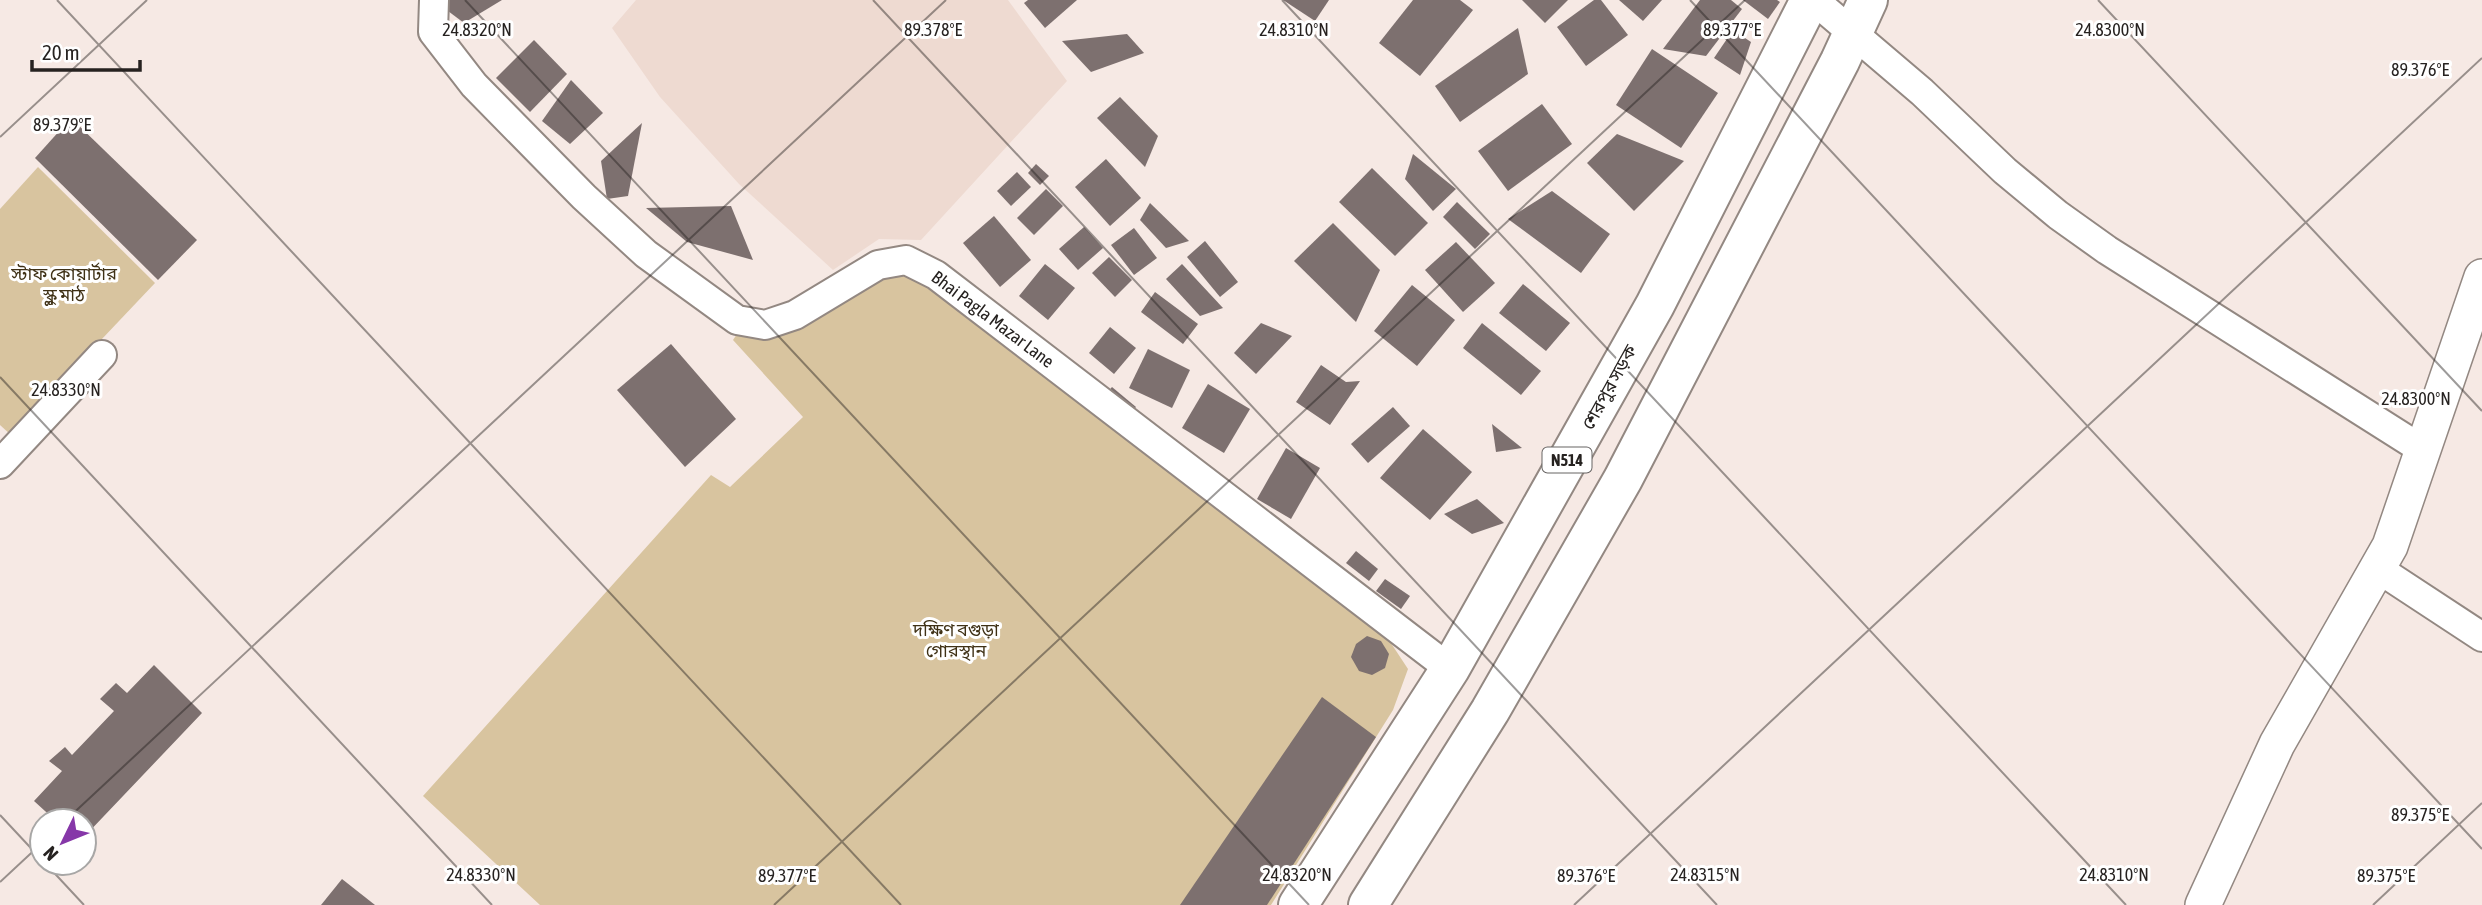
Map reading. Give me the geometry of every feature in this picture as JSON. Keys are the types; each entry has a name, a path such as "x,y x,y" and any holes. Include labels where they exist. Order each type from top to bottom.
{"highway":[{"name":"শেরপুর সড়ক","path":"1298,905 1450,669 1655,305 1812,0"},
{"path":"1368,905 1490,711 1623,478 1861,17"}],"street":[{"name":"Bhai Pagla Mazar Lane","path":"434,0 433,32 474,85 584,197 646,254 737,320 765,325 795,316 878,265 906,260 936,275 1450,669"},
{"path":"1812,0 1861,17 1922,92 2005,171 2058,215 2107,250 2423,450"},
{"path":"2203,905 2277,744 2390,546 2482,277"},
{"path":"0,464 102,355"},
{"path":"2377,568 2482,637"}],"shaded area":[{"path":"636,0 1008,0 1067,81 921,240 879,239 833,270 739,184 660,97 612,28"}],"green space":[{"name":"স্টাফ কোয়ার্টার স্কুল মাঠ","path":"38,167 155,283 11,435 0,425 0,209"},
{"name":"দক্ষিণ বগুড়া গোরস্থান","path":"906,270 1383,631 1408,669 1393,710 1271,905 540,905 423,796 711,475 730,487 803,417 733,340 741,328"}],"building":[{"path":"444,0 502,0 464,23 440,5"},
{"path":"1028,0 1077,0 1045,28 1024,3"},
{"path":"1283,0 1329,0 1315,21"},
{"path":"1413,0 1460,0 1473,10 1420,76 1379,43"},
{"path":"1522,0 1568,0 1545,23"},
{"path":"1594,0 1601,0 1628,35 1586,66 1557,27"},
{"path":"1619,0 1662,0 1643,21"},
{"path":"1700,0 1731,0 1742,9 1706,56 1663,49"},
{"path":"1743,0 1777,0 1780,2 1768,19"},
{"path":"1518,28 1528,74 1460,122 1435,86"},
{"path":"1733,30 1751,42 1740,75 1714,58"},
{"path":"1127,34 1144,53 1091,72 1062,41"},
{"path":"534,40 567,74 530,112 496,78"},
{"path":"1652,49 1718,93 1681,148 1616,105"},
{"path":"571,80 603,113 570,144 542,121"},
{"path":"1120,97 1158,136 1145,167 1097,118"},
{"path":"1542,104 1572,144 1508,191 1478,151"},
{"path":"71,118 197,240 158,280 35,158"},
{"path":"642,123 628,196 607,199 601,161"},
{"path":"1617,134 1684,161 1634,211 1587,163"},
{"path":"1413,154 1456,189 1433,211 1405,179"},
{"path":"1106,159 1141,198 1110,226 1075,187"},
{"path":"1036,164 1049,176 1040,185 1028,173"},
{"path":"1372,168 1428,223 1395,256 1339,202"},
{"path":"1017,172 1031,187 1011,206 997,191"},
{"path":"1046,189 1063,206 1034,235 1017,218"},
{"path":"1552,191 1610,234 1581,273 1508,219"},
{"path":"1457,202 1490,234 1475,249 1443,217"},
{"path":"1150,203 1189,241 1166,248 1140,220"},
{"path":"731,206 753,260 687,242 646,208"},
{"path":"994,216 1031,260 1000,287 963,243"},
{"path":"1333,223 1380,270 1356,322 1294,261"},
{"path":"1084,227 1103,248 1078,270 1059,249"},
{"path":"1134,228 1157,258 1134,275 1111,245"},
{"path":"1205,241 1238,282 1220,297 1187,257"},
{"path":"1456,242 1495,283 1463,312 1425,270"},
{"path":"1109,257 1132,280 1115,297 1092,273"},
{"path":"1045,264 1075,288 1048,320 1019,296"},
{"path":"1182,264 1223,308 1200,316 1166,279"},
{"path":"1523,284 1570,323 1546,351 1499,313"},
{"path":"1412,285 1455,320 1417,366 1374,331"},
{"path":"1155,292 1198,324 1183,344 1141,312"},
{"path":"1261,323 1292,336 1256,374 1234,353"},
{"path":"1482,323 1541,371 1521,395 1463,348"},
{"path":"1110,327 1136,348 1114,374 1089,353"},
{"path":"671,344 736,419 685,467 617,390"},
{"path":"1148,349 1190,370 1172,408 1129,388"},
{"path":"1321,365 1346,382 1360,381 1330,425 1296,402"},
{"path":"1208,384 1250,409 1224,453 1182,428"},
{"path":"1112,387 1136,407 1128,416 1104,396"},
{"path":"1393,407 1410,426 1368,463 1351,444"},
{"path":"1492,424 1522,448 1496,452"},
{"path":"1423,429 1472,472 1430,520 1380,478"},
{"path":"1286,448 1320,468 1291,519 1257,499"},
{"path":"1477,499 1504,523 1472,534 1444,514"},
{"path":"1356,551 1378,569 1369,581 1346,563"},
{"path":"1385,579 1410,596 1401,609 1376,591"},
{"path":"1367,636 1381,641 1389,654 1385,668 1372,675 1359,671 1351,657 1356,644"},
{"path":"154,665 202,713 98,822 98,807 41,807 34,801 62,771 49,761 65,747 72,755 114,711 100,699 116,683 127,693"},
{"path":"1322,697 1376,737 1267,905 1180,905"},
{"path":"342,879 375,905 321,905"}]}
